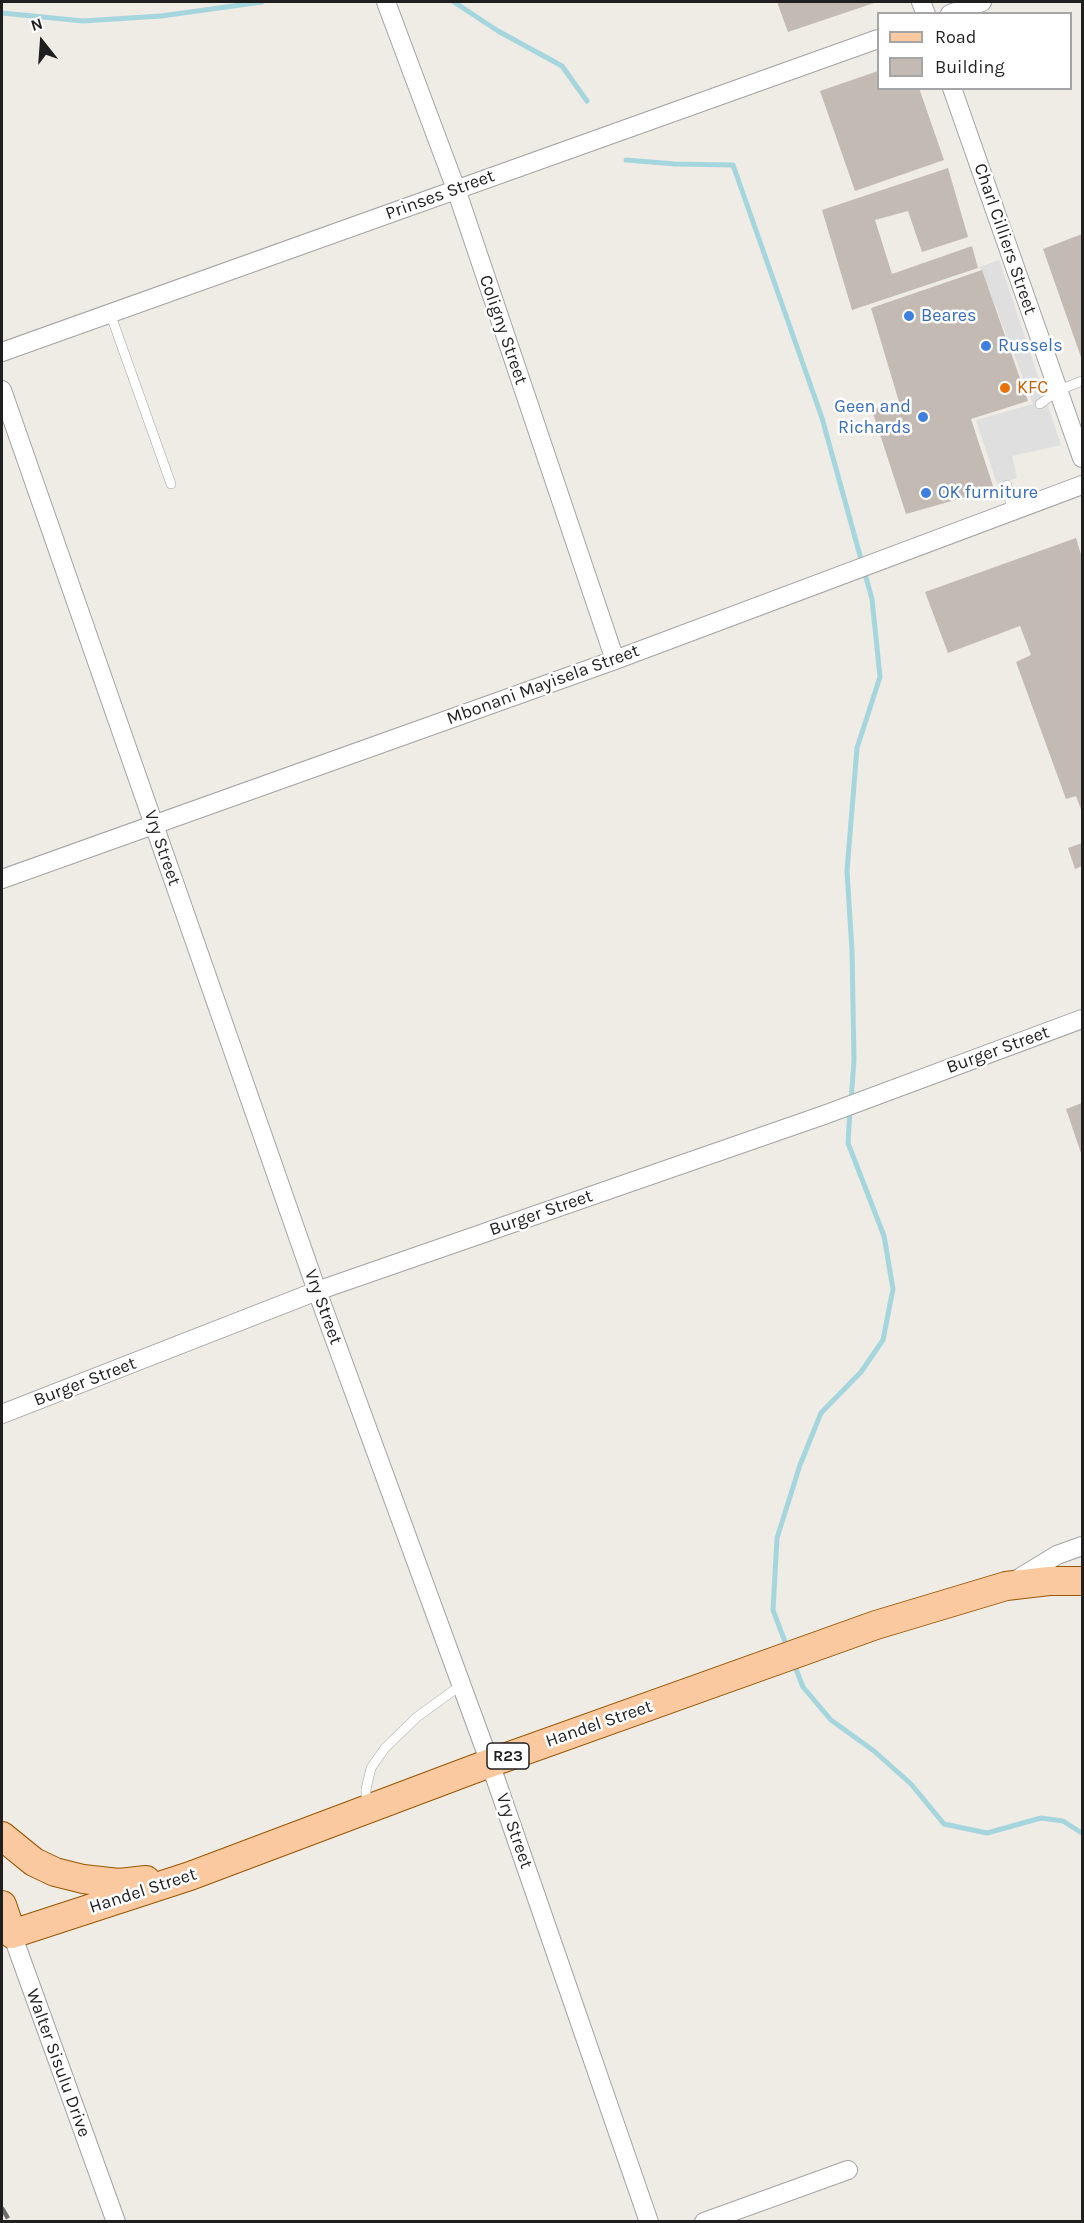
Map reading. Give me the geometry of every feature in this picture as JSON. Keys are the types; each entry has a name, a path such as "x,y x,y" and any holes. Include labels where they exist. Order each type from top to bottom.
{"main road":[{"name":"R23","path":"1006,1586 1050,1581 1083,1581"},
{"name":"Handel Street","path":"12,1934 190,1876 490,1763 876,1625 1006,1586"},
{"path":"2,1836 34,1862 55,1872 83,1879 119,1883 190,1876"},
{"name":"Walter Sisulu Drive","path":"2,1905 12,1934"}],"street":[{"name":"Coligny Street","path":"386,2 456,189 615,660"},
{"path":"955,12 982,2"},
{"name":"Prinses Street","path":"2,352 877,40"},
{"name":"Charl Cilliers Street","path":"953,90 1083,458"},
{"name":"Vry Street","path":"2,390 317,1291 490,1763 649,2222"},
{"name":"Mbonani Mayisela Street","path":"2,879 615,660 1083,485"},
{"name":"Burger Street","path":"2,1414 317,1291 824,1115 1083,1019"},
{"name":"Handel Street","path":"1006,1586 1058,1555 1083,1546"},
{"name":"Walter Sisulu Drive","path":"12,1934 116,2222"},
{"path":"704,2222 848,2170"}],"lane":[{"path":"110,313 171,484"},
{"path":"1040,404 1059,390 1083,381"},
{"path":"1007,485 1012,512"},
{"path":"366,1809 366,1789 370,1768 385,1748 417,1717 461,1685"}],"shaded area":[{"path":"999,260 1061,445 1012,456 1017,478 997,484 976,420 1033,404 980,267"}],"building":[{"path":"777,2 877,2 788,32"},
{"path":"877,71 877,90 920,90 944,160 855,191 820,91"},
{"path":"948,168 968,237 922,252 908,211 875,220 892,274 972,246 978,268 852,310 822,210"},
{"path":"1082,234 1082,360 1043,249"},
{"path":"982,270 1028,401 971,419 994,489 906,514 872,410 899,402 871,308"},
{"path":"1076,538 1082,558 1082,812 1076,796 1066,799 1016,662 1031,655 1020,626 948,653 925,592"},
{"path":"1082,843 1082,866 1075,869 1068,848"},
{"path":"1082,1103 1082,1156 1066,1109"}],"waterway":[{"path":"2,13 83,21 161,16 262,2"},
{"path":"454,2 498,31 562,66 587,101"},
{"path":"626,160 733,165 822,418 872,599 880,677 857,748 847,871 852,951 854,1060 851,1101"},
{"path":"787,1647 773,1610 777,1538 800,1465 821,1413 861,1372 883,1340 893,1289 884,1236 848,1143 850,1110"},
{"path":"794,1664 803,1687 831,1720 874,1751 911,1784 944,1824 987,1833 1041,1818 1063,1821 1082,1833"}],"railway":[{"path":"2,2208 10,2222"}],"place":[{"name":"Beares","path":"909,316"},
{"name":"Russels","path":"986,346"},
{"name":"KFC","path":"1005,388"},
{"name":"Geen and Richards","path":"923,417"},
{"name":"OK furniture","path":"926,493"}]}
